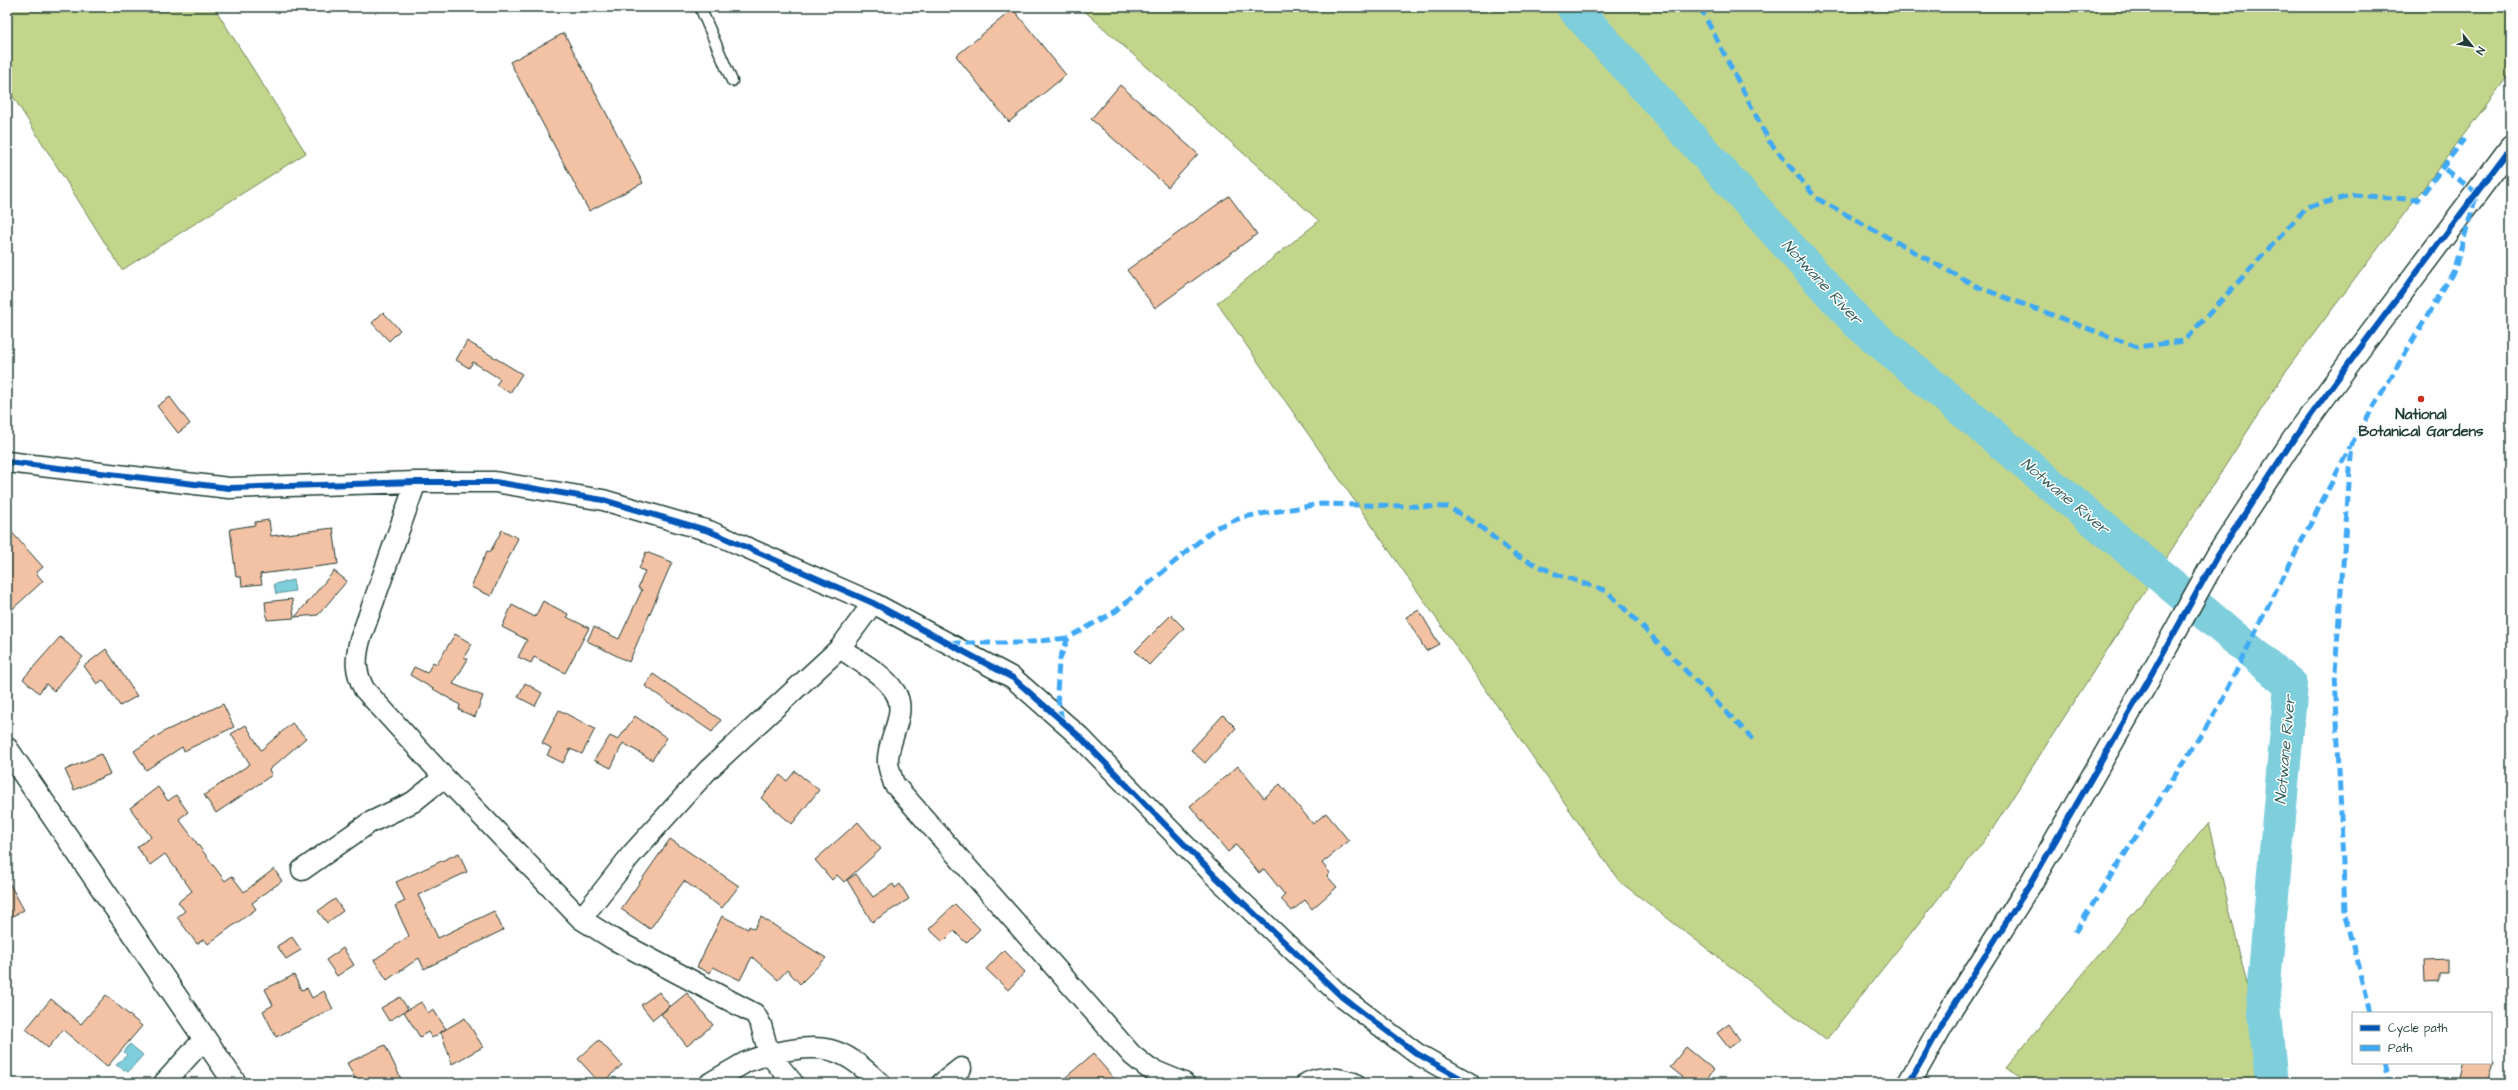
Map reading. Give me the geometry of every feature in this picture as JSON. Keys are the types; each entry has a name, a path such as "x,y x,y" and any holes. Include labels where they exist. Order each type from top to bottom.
{"street":[{"path":"1909,1083 1948,1016 2031,883 2147,682 2217,556 2333,385 2511,147"},
{"path":"7,462 229,488 416,482 495,482 603,500 710,531 873,603 951,643 1012,678 1080,738 1216,878 1342,997 1416,1053 1469,1083"},
{"path":"416,482 355,658 356,670 364,689 444,777 581,919 614,939 755,1014 761,1025 768,1054 794,1083"},
{"path":"581,919 630,855 708,770 840,648 873,603"},
{"path":"840,648 884,679 896,693 900,703 888,762 894,784 1132,1055 1148,1068 1184,1083"},
{"path":"7,749 205,1038 234,1083"},
{"path":"302,870 369,823 413,802 444,777"},
{"path":"164,1083 205,1038"},
{"path":"710,1083 746,1062 768,1054 805,1047 837,1051 859,1063 880,1083"},
{"path":"942,1083 961,1068"},
{"path":"1307,1083 1317,1078 1338,1078 1354,1083"}],"lane":[{"path":"700,7 732,82"}],"green space":[{"path":"7,7 214,7 306,153 122,270 7,87"},
{"path":"1080,7 2511,7 2511,72 2288,368 1988,836 1826,1040 1619,881 1217,303 1319,221"},
{"path":"2209,822 2270,1083 2030,1083 2005,1068"}],"water":[{"path":"293,580 295,591 276,594 274,584"},
{"path":"130,1044 143,1055 128,1072 116,1065 127,1055 124,1052"}],"building":[{"path":"1013,9 1066,75 1009,122 956,56"},
{"path":"564,33 643,183 589,211 510,62"},
{"path":"1120,85 1198,154 1168,187 1091,119"},
{"path":"1229,196 1257,234 1155,308 1127,270"},
{"path":"383,312 400,330 389,341 372,323"},
{"path":"467,341 522,374 510,393 496,385 500,379 473,362 469,368 456,360"},
{"path":"170,397 190,424 178,433 157,406"},
{"path":"269,520 271,536 333,528 338,564 260,574 262,584 242,586 241,577 236,577 230,529 255,525 255,522"},
{"path":"7,527 43,567 36,573 43,581 7,614"},
{"path":"502,530 518,538 491,596 471,587 487,551 490,552"},
{"path":"646,552 672,562 629,662 587,641 594,627 619,639 642,590 638,588 645,571 639,569"},
{"path":"334,571 347,581 318,615 295,617"},
{"path":"292,599 294,618 267,620 265,602"},
{"path":"543,601 568,614 567,617 589,628 565,673 534,657 531,663 518,657 527,640 502,627 512,605 535,617"},
{"path":"1419,610 1439,644 1426,651 1406,617"},
{"path":"1171,615 1184,628 1149,665 1135,651"},
{"path":"455,634 472,644 464,657 468,659 453,684 483,696 475,717 459,710 460,705 410,675 414,667 427,673 433,662 437,664"},
{"path":"60,637 83,657 54,691 46,684 39,693 23,679"},
{"path":"106,649 137,696 120,706 103,680 97,684 84,666"},
{"path":"653,674 721,720 712,732 645,686"},
{"path":"525,683 542,693 535,706 518,697"},
{"path":"223,704 234,727 184,751 182,747 146,770 134,751 165,731"},
{"path":"559,710 595,729 582,754 570,749 563,763 547,755 551,748 542,743"},
{"path":"1223,715 1236,728 1205,763 1191,750"},
{"path":"635,716 667,738 652,760 623,743 611,768 594,760 610,736 618,740"},
{"path":"292,723 306,738 269,770 272,775 216,813 204,795 250,764 231,734 246,725 261,750"},
{"path":"101,754 110,774 74,790 65,770"},
{"path":"1238,766 1264,798 1280,784 1313,824 1326,813 1349,841 1322,863 1330,873 1327,876 1337,887 1312,909 1305,900 1292,911 1281,899 1285,895 1264,869 1259,873 1236,845 1228,852 1190,806"},
{"path":"795,771 819,790 792,824 761,798 780,775 787,781"},
{"path":"158,787 168,801 176,795 188,812 179,819 225,881 232,876 244,892 274,869 282,881 252,903 256,909 208,944 204,939 197,944 177,917 185,911 178,902 192,891 165,854 150,865 137,847 151,837 130,808"},
{"path":"858,822 881,849 844,882 837,875 832,880 815,860"},
{"path":"670,839 739,886 722,908 684,881 650,929 621,909"},
{"path":"459,853 467,872 418,895 438,938 494,911 503,930 424,969 419,958 387,980 374,960 409,936 395,906 405,901 396,882"},
{"path":"856,874 873,897 893,884 895,888 900,884 909,899 872,922 847,880"},
{"path":"7,879 24,910 7,919"},
{"path":"335,899 343,911 327,923 318,911"},
{"path":"955,904 980,929 966,943 954,931 943,942 929,929"},
{"path":"722,916 748,929 749,926 754,929 761,917 826,958 800,984 787,970 778,980 752,957 740,980 713,967 710,973 697,967"},
{"path":"292,937 301,950 286,959 277,946"},
{"path":"343,948 354,965 337,976 326,960"},
{"path":"1004,950 1025,972 1008,990 986,969"},
{"path":"2449,959 2449,974 2440,974 2440,981 2425,982 2424,960"},
{"path":"294,975 301,990 307,988 312,998 324,991 333,1009 276,1037 263,1011 273,1005 265,989"},
{"path":"659,992 670,1006 653,1020 641,1005"},
{"path":"687,993 713,1025 687,1046 661,1014"},
{"path":"106,995 142,1026 107,1067 63,1030 48,1048 26,1029 51,999 81,1024"},
{"path":"400,997 408,1009 389,1021 381,1008"},
{"path":"421,1002 428,1013 433,1009 446,1029 432,1038 428,1032 420,1037 404,1012"},
{"path":"465,1018 483,1047 452,1064 441,1032"},
{"path":"1729,1024 1740,1040 1729,1048 1717,1033"},
{"path":"599,1040 622,1065 602,1083 600,1083 578,1059"},
{"path":"385,1045 403,1083 357,1083 347,1063"},
{"path":"1686,1047 1714,1070 1704,1083 1690,1083 1670,1067"},
{"path":"1093,1054 1118,1083 1059,1083"},
{"path":"2495,1063 2489,1083 2458,1083 2463,1064"}],"waterway":[{"name":"Notwane River","path":"1573,7 1858,323 2291,685 2263,994 2272,1083"}],"marked path":[{"path":"1700,7 1769,141 1816,198 1978,287 2137,347 2184,341 2307,207 2354,195 2418,200 2464,139"},
{"path":"2371,1012 2345,912 2335,672 2352,443 2455,269 2477,193 2443,168"},
{"path":"2075,932 2220,705 2258,626 2350,447"},
{"path":"1062,720 1057,694 1059,661 1068,638 1116,611 1215,528 1243,517 1321,504 1448,507 1477,524 1515,555 1556,574 1607,591 1753,739"},
{"path":"951,643 1021,643 1068,638"},
{"path":"2384,1064 2389,1083"}],"cycle path":[{"path":"1909,1083 1947,1016 2031,883 2147,682 2217,556 2293,440 2511,147"},
{"path":"7,462 229,488 416,482 495,482 603,500 709,531 873,603 1013,678 1080,737 1216,877 1342,997 1416,1053 1469,1083"}],"place":[{"name":"National Botanical Gardens","path":"2421,399"}]}
